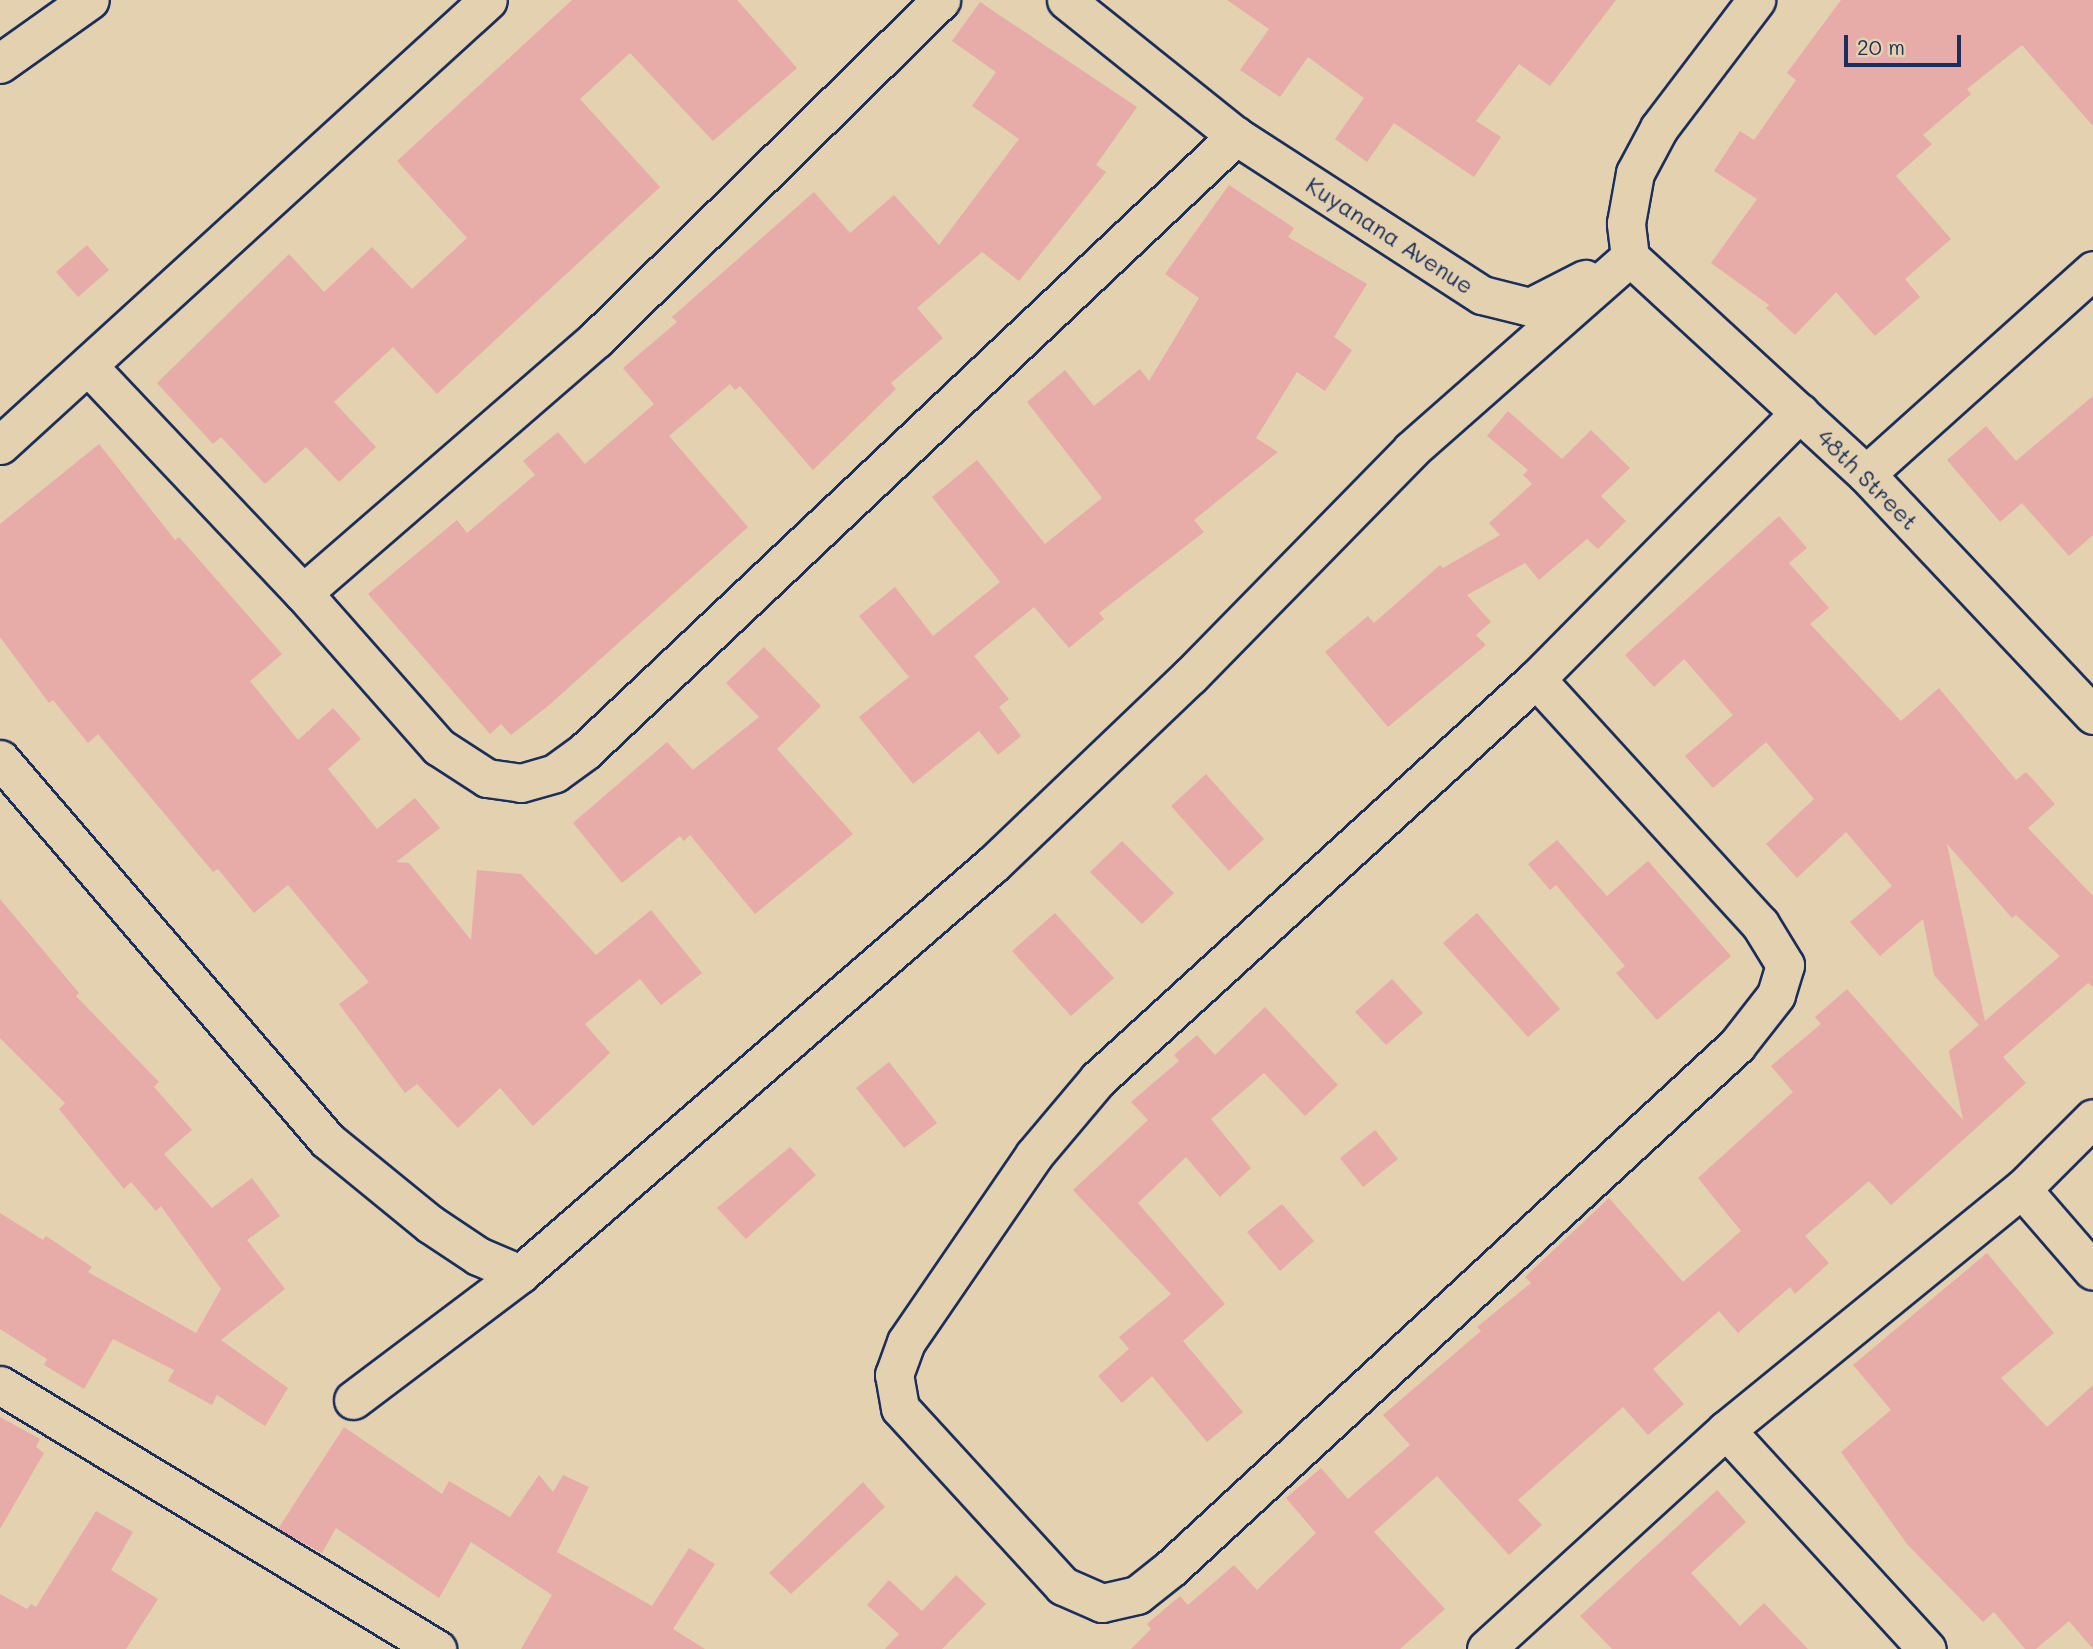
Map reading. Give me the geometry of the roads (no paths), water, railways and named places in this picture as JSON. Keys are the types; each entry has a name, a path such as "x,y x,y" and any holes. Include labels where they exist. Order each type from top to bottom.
{"main road":[{"path":"0,64 90,0"}],"street":[{"path":"0,445 90,368 488,0"},
{"path":"303,593 596,339 941,0"},
{"name":"Kuyanana Avenue","path":"1066,0 1237,136 1482,295 1530,307 1630,257"},
{"path":"353,1400 520,1274 993,864 1190,676 1410,450 1630,257 1626,223 1634,173 1659,128 1756,0"},
{"path":"90,368 303,593 460,766 486,778 521,783 555,773 585,751 1237,136"},
{"name":"48th Street","path":"1630,257 1866,474 2086,693"},
{"path":"1866,474 2093,270"},
{"path":"1536,679 1760,924 1784,965 1776,995 1737,1045 1171,1568 1136,1595 1102,1602 1063,1586 900,1408 894,1375 906,1342 1034,1154 1098,1079 1536,679 1800,411"},
{"path":"0,758 327,1140 430,1224 478,1256 520,1274"},
{"path":"1486,1649 1726,1430 2022,1189 2093,1118"},
{"path":"2022,1189 2093,1271"},
{"path":"0,1385 96,1448 437,1649"},
{"path":"1726,1430 1927,1649"}]}
